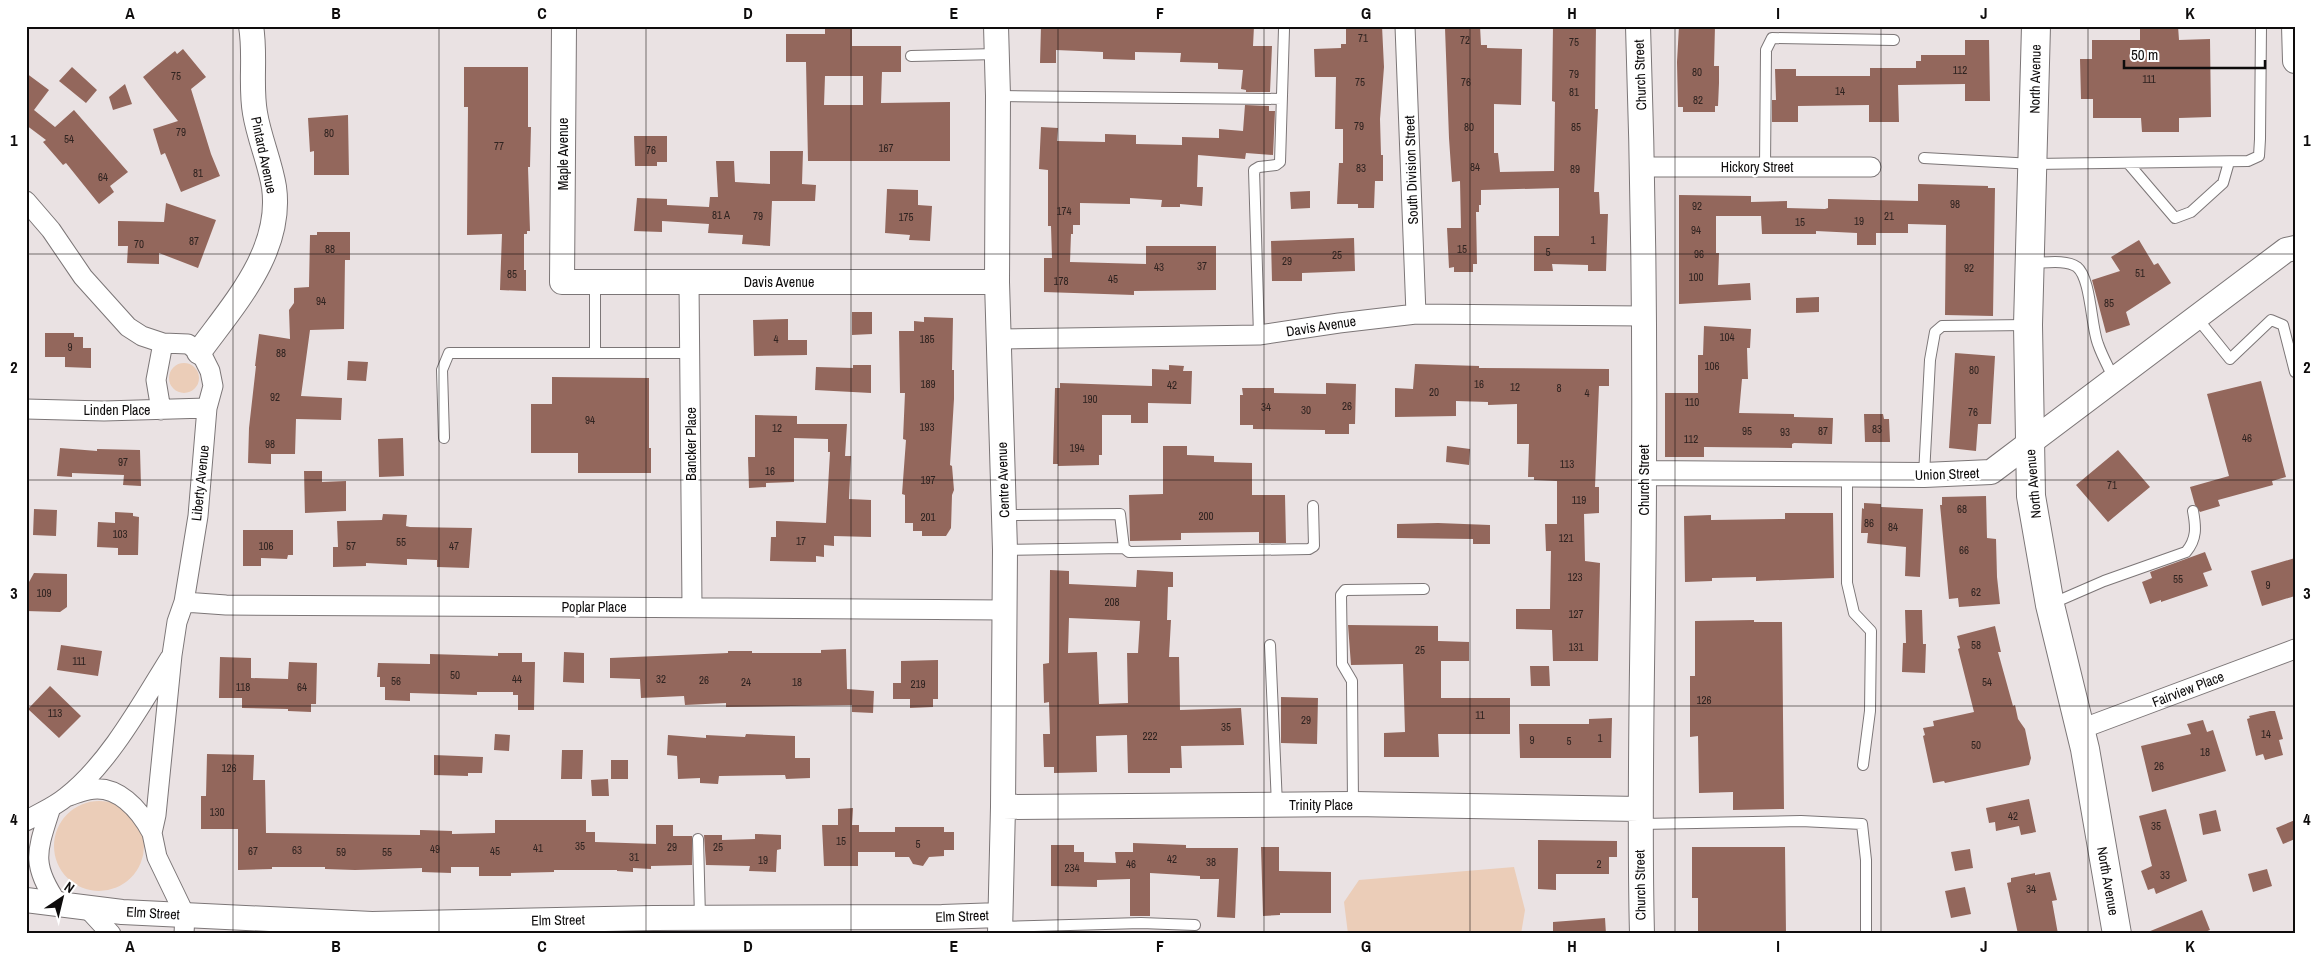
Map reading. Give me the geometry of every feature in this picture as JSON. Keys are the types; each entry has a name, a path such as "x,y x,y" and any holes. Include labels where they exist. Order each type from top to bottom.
{"main road":[{"name":"North Avenue","path":"2036,26 2034,164 2028,326 2032,496 2050,605 2081,729 2117,934"}],"street":[{"name":"Pintard Avenue","path":"199,352 245,290 260,263 272,226 274,188 255,112 251,26"},
{"name":"Maple Avenue","path":"562,282 564,26"},
{"name":"Centre Avenue","path":"996,26 998,96 997,282 1005,550 1000,925"},
{"name":"South Division Street","path":"1405,26 1416,314"},
{"name":"Church Street","path":"1638,26 1643,167 1644,316 1644,473 1639,817 1642,934"},
{"path":"2294,26 2295,61"},
{"name":"Hickory Street","path":"1643,167 1871,167"},
{"path":"26,201 51,230 83,277 122,321 142,336 163,343 188,344 199,352"},
{"name":"Union Street","path":"1644,473 1924,475 1991,472 2030,445 2114,379 2286,250 2295,248"},
{"name":"Davis Avenue","path":"562,282 997,282"},
{"name":"Bancker Place","path":"689,282 692,606"},
{"name":"Davis Avenue","path":"999,339 1258,335 1416,314 1644,316"},
{"path":"161,410 156,380 163,343"},
{"name":"Liberty Avenue","path":"152,833 156,814 172,655 177,622 184,602 198,516 207,408 213,386 210,371 199,352"},
{"name":"Linden Place","path":"26,409 161,410 207,408"},
{"name":"Poplar Place","path":"184,602 246,605 692,606 1004,610"},
{"name":"Fairview Place","path":"2081,729 2295,649"},
{"name":"Liberty Avenue","path":"58,904 44,884 38,852 59,802 93,770 127,727 172,655"},
{"name":"Liberty Avenue","path":"26,821 59,802 89,789 108,791 126,800 142,814 152,833 157,857 185,924"},
{"name":"Trinity Place","path":"1003,808 1353,804 1639,817"},
{"name":"Elm Street","path":"26,900 185,924 392,929 623,926 700,918 942,917 1000,925"},
{"path":"88,909 111,934"}],"lane":[{"path":"1924,158 2034,164 2248,161 2258,156 2260,26"},
{"path":"1258,335 1254,170 1259,167 1276,166 1280,162 1284,29"},
{"path":"1765,167 1766,50 1772,38 1894,40"},
{"path":"911,56 997,54"},
{"path":"998,96 1282,99"},
{"path":"2128,163 2175,218 2191,212 2223,183 2229,162"},
{"path":"2031,262 2064,262 2076,266 2080,271 2086,285 2097,343 2114,379"},
{"path":"595,282 595,351"},
{"path":"2196,317 2230,359 2271,320 2283,325 2295,372"},
{"path":"1924,475 1930,360 1935,332 1942,326 1959,324 2028,326"},
{"path":"444,438 442,370 449,353 595,351 690,353"},
{"path":"1847,474 1847,583 1854,613 1871,631 1870,711 1864,765"},
{"path":"1005,550 1124,548 1129,552 1309,549 1314,546 1313,506"},
{"path":"2050,605 2104,581 2186,552 2193,544 2196,528 2193,511"},
{"path":"1004,516 1120,514 1124,548"},
{"path":"1353,804 1352,681 1342,664 1342,596 1346,590 1424,589"},
{"path":"1270,645 1278,805"},
{"path":"1639,817 1862,824 1866,860 1866,934"},
{"path":"698,839 700,918"},
{"path":"1000,925 1141,923 1195,925"}],"shaded area":[{"path":"184,363 195,367 199,378 195,389 184,393 173,389 169,378 173,367"},
{"path":"90,801 108,801 124,808 137,821 144,837 144,855 137,871 124,884 108,891 90,891 74,884 61,871 54,855 54,837 61,821 74,808"},
{"path":"1514,867 1525,910 1521,934 1348,934 1344,902 1359,880"}],"building":[{"path":"825,26 852,26 852,46 901,46 901,72 882,72 881,103 950,102 950,161 808,161 806,62 786,62 786,34 825,34","holes":["825,76 863,76 863,105 824,105"]},
{"path":"1041,26 1254,26 1253,46 1272,46 1270,92 1246,92 1246,90 1241,89 1243,70 1218,69 1218,63 1180,62 1181,53 1135,52 1135,60 1103,59 1103,52 1056,50 1056,63 1040,63"},
{"path":"1346,26 1382,26 1384,67 1380,119 1383,181 1375,181 1374,208 1358,208 1358,204 1337,204 1339,163 1343,163 1343,129 1335,129 1336,77 1315,77 1314,49 1341,48 1341,44 1346,44"},
{"path":"1452,26 1480,26 1481,45 1487,45 1487,48 1522,49 1521,105 1494,104 1494,153 1498,153 1500,172 1554,171 1555,102 1552,101 1553,26 1596,26 1595,109 1598,109 1594,192 1599,192 1600,214 1608,214 1606,271 1588,271 1588,265 1552,264 1553,271 1534,271 1534,236 1559,236 1559,188 1481,190 1481,205 1479,205 1479,212 1476,212 1477,264 1473,264 1473,272 1454,272 1454,267 1449,268 1447,228 1461,228 1460,181 1452,182 1449,138 1445,28"},
{"path":"1679,26 1715,26 1714,66 1719,66 1719,83 1718,106 1715,106 1715,112 1683,112 1683,107 1678,107 1677,62"},
{"path":"2140,26 2178,26 2179,40 2210,39 2211,117 2179,118 2179,132 2142,132 2141,118 2093,118 2093,99 2081,99 2080,59 2092,59 2092,40 2140,40"},
{"path":"1965,40 1989,40 1990,101 1965,101 1965,84 1898,85 1899,122 1869,122 1869,105 1798,106 1798,122 1772,122 1772,100 1776,100 1775,69 1796,69 1796,76 1870,76 1870,68 1916,68 1916,61 1921,61 1921,55 1965,55"},
{"path":"183,49 206,77 191,89 211,154 220,176 181,192 165,153 161,155 153,129 178,121 143,77 175,51 177,54"},
{"path":"72,67 97,90 86,103 59,81"},
{"path":"464,67 528,67 528,127 531,127 530,167 528,167 530,231 524,234 526,291 500,290 502,234 467,235 468,107 464,107"},
{"path":"26,73 49,90 34,110 55,127 74,110 128,172 110,186 114,192 99,204 66,163 63,165 43,142 46,140 26,125"},
{"path":"125,84 132,104 113,110 109,97"},
{"path":"1245,105 1269,106 1269,111 1275,111 1273,155 1246,153 1245,159 1198,155 1197,187 1203,187 1202,206 1180,204 1180,207 1161,207 1162,200 1130,198 1130,204 1080,203 1080,225 1073,225 1073,234 1071,234 1070,262 1146,264 1146,246 1216,246 1216,290 1134,291 1134,295 1044,292 1044,258 1052,258 1051,226 1048,226 1048,170 1039,169 1041,127 1058,128 1057,141 1105,142 1105,134 1136,135 1136,144 1182,145 1182,137 1219,138 1219,129 1243,131"},
{"path":"348,115 349,175 314,175 314,151 310,152 308,118"},
{"path":"634,136 667,136 667,162 657,162 657,166 635,166"},
{"path":"770,151 803,151 802,184 816,185 815,201 772,201 770,246 742,244 743,235 708,233 709,224 662,221 662,232 634,231 637,198 667,199 667,205 709,207 710,197 718,197 716,161 734,161 735,182 770,184"},
{"path":"1918,184 1988,186 1988,188 1995,188 1993,316 1945,315 1946,225 1908,224 1908,233 1876,233 1876,245 1857,245 1857,233 1816,231 1816,234 1762,234 1761,216 1716,216 1716,253 1719,253 1718,285 1750,283 1751,300 1679,304 1679,195 1751,196 1751,202 1787,201 1787,208 1825,209 1828,208 1828,199 1918,201"},
{"path":"887,189 918,190 918,205 932,206 930,241 909,240 910,235 885,233"},
{"path":"1310,191 1310,208 1291,209 1290,192"},
{"path":"166,203 216,220 198,268 159,253 159,264 127,263 128,246 118,246 118,221 164,222"},
{"path":"317,232 350,232 350,260 345,260 344,329 310,330 301,396 342,398 341,420 296,419 295,454 271,454 271,464 248,463 249,428 259,334 290,339 289,310 294,303 294,288 309,287 310,235 317,235"},
{"path":"1354,238 1355,271 1302,273 1302,281 1272,281 1271,241"},
{"path":"2139,240 2154,265 2158,263 2171,283 2126,312 2130,325 2106,333 2092,280 2120,271 2111,257"},
{"path":"1819,297 1819,312 1796,313 1796,298"},
{"path":"852,312 872,312 872,334 852,335"},
{"path":"924,317 953,318 952,370 954,370 954,399 950,465 952,466 954,490 952,495 951,528 946,536 922,536 922,531 913,531 913,523 905,523 905,495 902,494 906,440 903,439 905,393 900,393 899,331 914,331 914,321 924,322"},
{"path":"788,319 788,340 807,340 807,355 754,356 753,320"},
{"path":"1704,326 1751,329 1750,348 1747,348 1748,379 1742,379 1739,413 1794,414 1794,417 1833,418 1832,444 1794,443 1792,448 1704,447 1704,457 1665,457 1665,393 1698,393 1698,355 1703,355"},
{"path":"45,333 74,333 74,337 83,337 83,348 91,348 91,368 65,367 65,357 45,357"},
{"path":"1955,353 1995,356 1991,424 1978,424 1976,451 1949,448"},
{"path":"348,361 368,362 366,381 347,380"},
{"path":"1415,364 1479,366 1479,368 1609,369 1609,386 1599,386 1595,487 1599,487 1599,513 1584,514 1585,561 1600,563 1598,661 1553,661 1552,630 1516,629 1516,609 1550,609 1551,551 1546,551 1545,524 1557,524 1557,481 1534,480 1534,477 1528,477 1529,444 1517,444 1517,404 1488,405 1488,402 1456,401 1456,416 1395,417 1395,388 1413,389"},
{"path":"853,365 871,365 871,393 815,390 816,367 853,368"},
{"path":"1169,365 1184,366 1183,371 1192,371 1191,404 1148,403 1148,423 1131,423 1131,415 1102,415 1102,455 1099,455 1099,465 1058,466 1058,464 1053,464 1055,388 1060,388 1060,383 1152,386 1152,369 1169,370"},
{"path":"552,377 649,378 651,473 578,473 578,453 531,453 531,404 552,404"},
{"path":"2261,381 2286,477 2272,481 2273,485 2218,500 2220,506 2200,512 2195,505 2190,487 2229,476 2207,394"},
{"path":"1326,383 1356,384 1355,424 1349,424 1349,434 1325,434 1325,430 1253,429 1253,425 1240,425 1240,395 1243,395 1242,388 1274,388 1274,393 1326,394"},
{"path":"1864,414 1883,414 1884,419 1889,419 1890,442 1865,442"},
{"path":"755,415 797,416 797,424 847,424 845,456 851,456 849,499 871,500 871,537 834,536 834,546 824,545 824,557 816,556 816,562 770,561 771,537 776,537 776,521 826,523 830,452 828,452 828,439 794,438 794,482 766,483 766,487 749,488 748,457 755,457"},
{"path":"403,438 404,476 379,477 378,439"},
{"path":"1163,446 1187,446 1187,455 1214,456 1214,462 1252,463 1252,495 1285,495 1286,543 1259,543 1259,532 1181,533 1181,540 1130,541 1129,495 1163,494"},
{"path":"1447,446 1470,449 1469,465 1446,462"},
{"path":"60,448 97,451 97,449 140,450 141,486 123,485 124,475 72,473 72,477 57,476"},
{"path":"2118,450 2150,487 2108,522 2076,485"},
{"path":"304,471 322,471 322,482 346,481 346,511 305,513"},
{"path":"1986,496 1987,538 1996,539 2000,604 1959,607 1958,598 1949,599 1940,505 1942,505 1942,497"},
{"path":"1864,503 1881,504 1881,507 1923,509 1920,577 1905,576 1906,547 1867,543 1868,533 1861,533"},
{"path":"34,509 57,510 56,536 33,535"},
{"path":"115,512 133,513 133,516 139,517 138,555 118,555 118,548 97,547 98,522 115,523"},
{"path":"1785,513 1833,513 1834,578 1756,581 1756,577 1712,578 1712,581 1685,582 1684,516 1711,515 1711,520 1785,519"},
{"path":"383,514 407,515 406,526 410,527 472,528 469,568 437,567 437,560 407,559 407,565 366,563 366,566 333,567 333,547 338,547 337,521 382,520"},
{"path":"1397,524 1490,525 1490,544 1473,544 1473,539 1397,538"},
{"path":"243,530 293,530 293,555 288,555 287,559 261,558 261,566 243,566"},
{"path":"2205,552 2212,570 2203,573 2208,586 2150,604 2142,582 2152,578 2150,572"},
{"path":"2295,558 2295,596 2262,606 2251,571"},
{"path":"1050,570 1069,571 1069,584 1136,587 1137,570 1173,572 1173,587 1168,587 1167,620 1171,620 1169,657 1179,657 1180,710 1241,708 1244,745 1181,746 1182,768 1170,768 1170,773 1128,773 1127,735 1096,736 1097,772 1054,773 1054,767 1044,767 1043,734 1050,734 1049,702 1044,703 1043,664 1049,663","holes":["1069,618 1140,621 1138,653 1127,653 1128,703 1099,704 1097,652 1068,653"]},
{"path":"34,573 67,574 67,607 60,612 26,611 26,582 29,582"},
{"path":"1905,610 1922,610 1923,644 1926,644 1925,673 1902,672 1903,643 1906,643"},
{"path":"1754,620 1754,622 1782,622 1784,809 1733,810 1733,792 1699,793 1698,736 1690,737 1690,676 1695,676 1695,621"},
{"path":"1348,625 1438,626 1438,641 1469,642 1469,661 1441,661 1441,698 1510,698 1510,734 1438,734 1439,757 1384,757 1384,733 1405,732 1403,664 1351,665"},
{"path":"1995,626 2001,652 1998,652 2013,706 2015,705 2018,719 2025,729 2031,758 2029,765 1945,783 1944,781 1933,783 1923,728 1934,726 1933,721 1974,712 1958,649 1960,648 1957,636"},
{"path":"61,645 102,651 98,676 57,670"},
{"path":"846,649 847,689 874,691 873,713 852,712 852,705 726,707 726,703 685,705 684,696 641,698 640,679 610,678 610,658 728,653 728,651 821,653 821,650"},
{"path":"564,652 584,653 584,683 563,682"},
{"path":"498,653 522,653 522,662 535,662 534,710 518,710 518,695 513,695 513,692 477,692 477,695 410,693 410,701 385,700 385,687 380,687 380,677 377,677 378,663 430,664 430,654 498,656"},
{"path":"220,657 251,658 251,678 288,679 289,662 317,663 316,704 311,704 311,712 288,711 288,709 242,708 242,698 219,698"},
{"path":"938,660 938,699 933,699 933,707 910,708 910,699 893,699 893,683 901,683 901,661"},
{"path":"1530,666 1549,666 1550,686 1531,686"},
{"path":"50,686 81,716 59,738 28,709"},
{"path":"1281,697 1318,698 1317,744 1281,743"},
{"path":"2275,711 2283,739 2279,740 2283,755 2265,760 2263,754 2256,756 2247,719 2250,718 2249,716"},
{"path":"1612,718 1611,758 1520,758 1519,724 1589,724 1589,719"},
{"path":"2203,720 2207,732 2213,730 2226,771 2152,792 2141,746 2191,734 2187,724"},
{"path":"495,734 510,735 509,751 494,750"},
{"path":"746,734 795,736 795,758 810,758 810,778 786,779 785,775 719,776 718,784 700,783 700,778 678,779 677,756 667,755 668,735 706,738 706,735 745,737"},
{"path":"562,750 583,750 582,779 561,779"},
{"path":"207,754 254,755 253,780 265,780 266,833 420,835 420,830 452,831 452,834 495,833 495,820 586,820 586,832 595,832 595,842 656,844 656,825 673,825 673,836 692,836 692,865 651,866 651,869 633,868 633,872 617,870 554,870 554,872 511,873 511,876 479,876 479,867 451,867 451,873 422,872 422,868 355,870 325,869 325,867 272,867 272,869 238,870 238,829 201,829 201,796 206,796"},
{"path":"434,755 483,757 482,773 468,773 468,776 434,775"},
{"path":"611,760 628,760 628,779 611,779"},
{"path":"608,779 609,796 592,796 591,780"},
{"path":"2029,799 2036,832 2021,835 2019,826 1996,831 1995,822 1989,823 1986,808"},
{"path":"853,808 852,825 859,825 859,832 895,832 895,827 944,827 944,832 954,832 954,850 944,850 944,856 929,857 923,866 913,864 909,857 895,857 895,852 858,852 858,866 824,866 822,825 838,825 838,809"},
{"path":"2166,809 2187,881 2156,894 2154,888 2148,890 2141,871 2152,866 2139,816"},
{"path":"2216,810 2221,831 2203,835 2199,814"},
{"path":"2295,820 2295,839 2283,844 2276,828"},
{"path":"755,834 781,835 781,849 777,850 776,872 749,871 750,866 706,865 704,835 722,835 722,840 755,839"},
{"path":"1538,840 1617,841 1617,857 1609,857 1609,874 1556,874 1556,890 1538,889"},
{"path":"1133,843 1186,845 1186,848 1238,848 1235,918 1217,917 1219,879 1200,879 1200,876 1150,873 1150,916 1130,916 1130,879 1097,880 1097,887 1051,886 1051,845 1074,845 1074,852 1084,852 1084,862 1116,863 1115,852 1133,852"},
{"path":"1261,847 1279,847 1279,871 1331,872 1331,913 1280,913 1280,915 1263,916"},
{"path":"1692,847 1785,847 1786,934 1698,934 1698,898 1692,898"},
{"path":"1970,849 1973,868 1955,871 1951,852"},
{"path":"2267,869 2272,886 2253,892 2248,874"},
{"path":"2050,872 2057,900 2052,901 2058,934 2018,934 2007,883 2011,882 2011,878"},
{"path":"1965,887 1971,914 1951,918 1945,891"},
{"path":"2202,910 2210,930 2200,934 2143,934"},
{"path":"1605,918 1606,934 1553,934 1553,922"}]}
